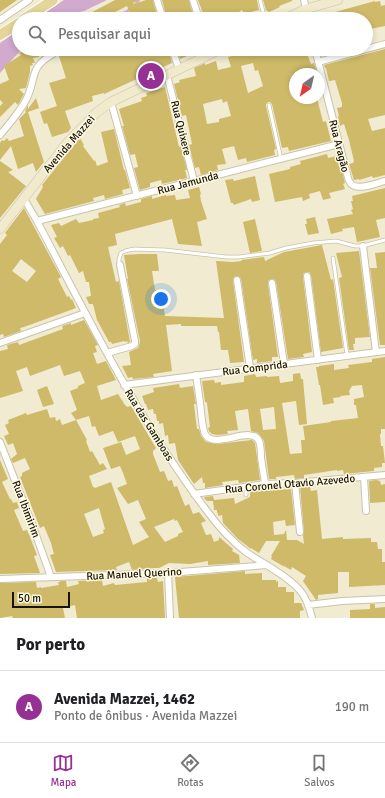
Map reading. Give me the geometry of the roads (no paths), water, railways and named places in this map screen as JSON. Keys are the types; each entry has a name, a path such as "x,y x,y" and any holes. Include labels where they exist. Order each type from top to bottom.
{"main road":[{"path":"35,12 53,0"},
{"path":"0,35 12,27"}],"street":[{"path":"0,20 29,0"},
{"path":"157,0 161,12"},
{"path":"193,0 197,12"},
{"path":"294,12 305,4 338,0"},
{"path":"373,47 385,44"},
{"path":"0,135 25,102 30,92 37,68 45,58 49,56"},
{"path":"174,56 179,69"},
{"name":"Avenida Mazzei","path":"0,229 71,139 96,113 111,102 203,56"},
{"name":"Rua Aragão","path":"317,56 346,174 351,184 355,187 360,187 385,181"},
{"path":"318,62 340,56"},
{"name":"Rua Quixere","path":"167,74 194,181"},
{"path":"111,102 137,196"},
{"name":"Rua Jamunda","path":"37,221 339,144"},
{"name":"Rua das Gamboas","path":"24,200 37,221 124,385 172,463 225,534 246,552 283,576 295,586 302,594 308,605 312,618"},
{"path":"363,246 376,352"},
{"path":"107,353 135,344 120,266"},
{"path":"307,276 318,360"},
{"path":"237,280 250,368"},
{"path":"272,283 284,364"},
{"path":"0,343 86,313"},
{"name":"Rua Comprida","path":"124,385 385,351"},
{"path":"196,376 205,435 214,439 245,435 256,437 259,441 265,484"},
{"name":"Rua Ibimirim","path":"0,442 51,578"},
{"name":"Rua Coronel Otavio Azevedo","path":"194,494 265,484 295,483 385,475"},
{"path":"364,477 366,511"},
{"path":"295,483 300,532"},
{"name":"Rua Manuel Querino","path":"0,579 168,573 267,565"},
{"path":"168,573 170,618"},
{"path":"308,605 342,601 385,599"}],"lane":[{"path":"260,0 263,12"},
{"path":"269,105 281,159"},
{"path":"120,266 119,259 121,253 134,249 172,250 239,257 270,253 296,246 336,241 355,246 363,246 385,240"},
{"path":"333,258 347,356"},
{"path":"246,487 246,496"}],"waterway":[{"path":"134,6 139,0"},
{"path":"126,12 130,9"}],"place":[{"name":"Avenida Mazzei, 1462","path":"151,76"}]}
